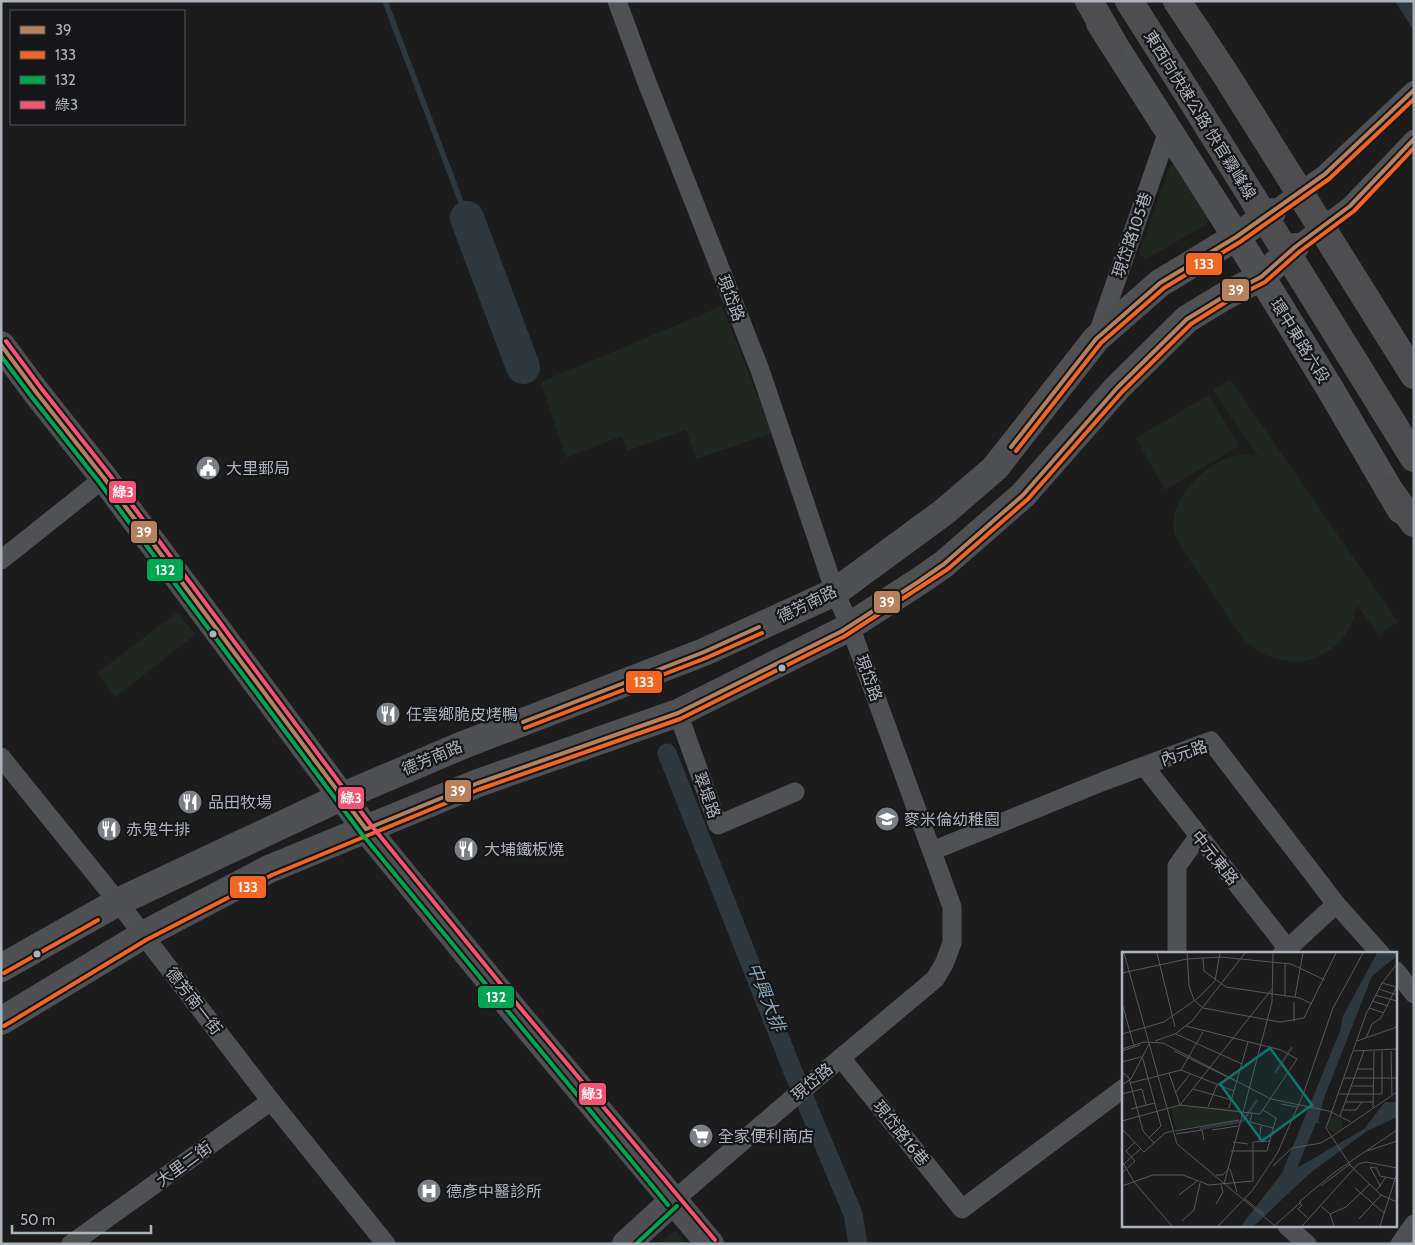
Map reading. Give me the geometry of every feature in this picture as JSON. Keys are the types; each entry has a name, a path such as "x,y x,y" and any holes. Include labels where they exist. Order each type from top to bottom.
{"highway":[{"path":"1089,1 1113,43"},
{"name":"東西向快速公路 快官霧峰線","path":"1129,1 1414,458"},
{"path":"1177,1 1231,83 1414,376"},
{"path":"1389,490 1414,522"}],"street":[{"name":"現岱路","path":"617,1 646,80 760,370 835,592 850,626 952,907 952,943 944,964 935,978 673,1201"},
{"name":"環中東路六段","path":"1085,1 1261,277 1414,532"},
{"path":"1141,1 1295,247 1414,447"},
{"path":"1272,212 1325,174 1414,90"},
{"name":"現岱路105巷","path":"1096,338 1168,131"},
{"path":"1,1021 143,935 269,869 478,784 678,713 850,626 944,564 1023,495 1117,388 1188,319 1223,297 1261,277 1295,247 1350,206 1414,139"},
{"name":"德芳南路","path":"1,968 118,902 341,796 463,745 704,652 835,592 944,512 995,468 1096,338 1160,283 1236,237 1272,212"},
{"path":"1,345 104,478 366,829 710,1244"},
{"path":"1,560 104,478"},
{"name":"翠堤路","path":"678,713 718,825 795,792"},
{"name":"內元路","path":"932,851 1211,741 1336,904 1379,952"},
{"name":"德芳南一街","path":"1,758 118,902 382,1242"},
{"name":"中元東路","path":"1144,766 1285,951 1336,904"},
{"path":"1177,952 1177,866 1198,837"},
{"path":"1398,974 1414,994"},
{"name":"現岱路16巷","path":"840,1058 962,1209 1122,1089"},
{"name":"大里二街","path":"71,1244 271,1101"},
{"path":"626,1244 673,1201"},
{"path":"1400,1244 1414,1224"},
{"path":"1289,1228 1306,1244"}],"shaded area":[{"path":"1395,1 1414,1 1414,31"},
{"path":"1173,164 1210,219 1206,225 1146,259 1139,254 1169,169"},
{"path":"722,306 772,433 696,459 686,430 627,451 622,436 566,458 541,382"},
{"path":"1230,379 1398,622 1379,634 1357,605 1351,624 1339,642 1319,657 1297,662 1273,658 1262,653 1244,638 1229,619 1180,546 1174,532 1174,520 1176,508 1182,497 1199,476 1209,468 1231,457 1244,455 1258,456 1213,390"},
{"path":"1209,395 1239,446 1165,490 1136,438"},
{"path":"178,612 195,635 115,697 97,673"},
{"path":"676,1230 686,1244 658,1244"}],"waterway":[{"path":"385,1 467,218"},
{"path":"467,218 523,367"},
{"name":"中興大排","path":"667,753 792,1069 853,1214 858,1244"}],"transit line":[{"name":"39","path":"1011,447 1096,339 1160,283 1236,237 1325,174 1414,90"},
{"name":"133","path":"1016,451 1101,343 1164,288 1240,242 1329,179 1414,99"},
{"name":"39","path":"1,345 104,478 366,829 478,783 678,713 842,631 918,582 944,564 1023,495 1117,388 1187,319 1261,277 1295,247 1350,206 1414,139"},
{"name":"133","path":"4,1026 146,940 272,875 480,789 680,719 845,636 948,569 1028,499 1122,392 1191,324 1226,302 1265,282 1299,252 1354,211 1414,148"},
{"name":"綠3","path":"6,341 109,474 371,825 522,1010 715,1240"},
{"name":"132","path":"1,356 99,482 361,833 668,1205"},
{"name":"39","path":"523,722 704,652 759,627"},
{"name":"133","path":"525,728 706,658 762,633"},
{"name":"133","path":"4,973 98,920"},
{"name":"132","path":"636,1244 677,1206"}],"place":[{"name":"大里郵局","path":"208,468"},
{"name":"任雲鄉脆皮烤鴨","path":"388,714"},
{"name":"品田牧場","path":"190,802"},
{"name":"麥米倫幼稚園","path":"887,819"},
{"name":"赤鬼牛排","path":"109,829"},
{"name":"大埔鐵板燒","path":"466,849"},
{"name":"全家便利商店","path":"701,1136"},
{"name":"德彥中醫診所","path":"429,1191"}]}
